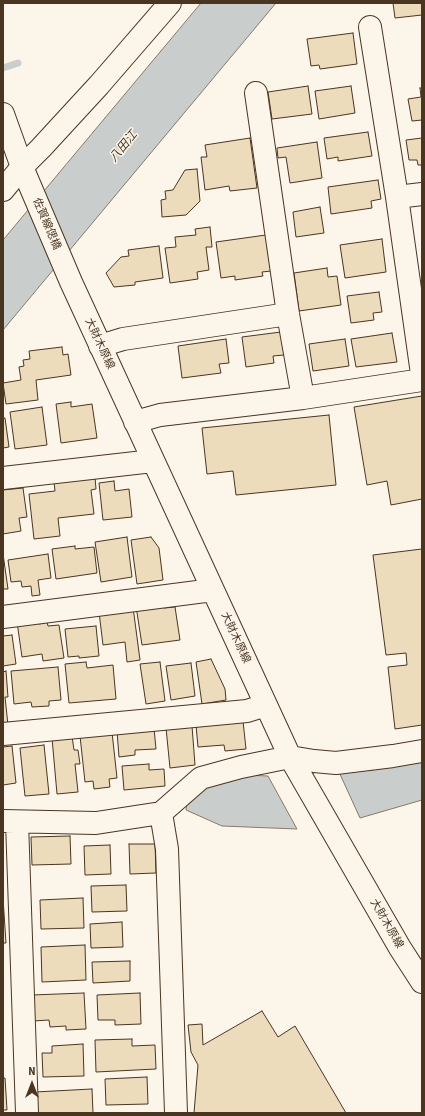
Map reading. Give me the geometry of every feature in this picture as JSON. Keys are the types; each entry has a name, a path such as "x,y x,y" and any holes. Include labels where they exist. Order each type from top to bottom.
{"street":[{"path":"3,190 22,167 99,85 170,3"},
{"path":"370,27 397,197 422,374"},
{"path":"256,93 288,314 303,398"},
{"path":"3,114 22,167"},
{"name":"佐賀線偲橋","path":"22,167 71,282"},
{"path":"397,197 422,194"},
{"name":"大財木原線","path":"71,282 290,757 400,948 422,982"},
{"path":"100,346 123,339 288,314"},
{"path":"135,422 160,416 303,398 422,380"},
{"path":"3,478 153,461"},
{"path":"3,617 213,590"},
{"path":"3,734 247,711 266,705"},
{"path":"27,1113 10,821 96,823 160,813 201,778 241,767 290,757 314,761 336,762 393,756 422,751"},
{"path":"160,813 167,849 176,1113"}],"water":[{"name":"八田江","path":"201,3 276,3 3,330 3,240"},
{"path":"422,761 422,800 360,818 339,772 371,770"},
{"path":"243,775 268,776 297,829 222,826 186,810 187,802 211,785"}],"building":[{"path":"393,3 422,3 422,15 395,18"},
{"path":"353,33 357,64 320,69 319,65 311,66 307,39"},
{"path":"308,86 312,114 272,119 268,92"},
{"path":"351,86 355,113 319,119 315,91"},
{"path":"420,88 422,88 422,120 412,121 408,99 421,97"},
{"path":"368,132 372,156 338,161 338,157 327,159 324,138"},
{"path":"250,138 257,188 230,191 229,186 205,190 201,157 207,157 205,145"},
{"path":"422,138 422,165 418,165 417,160 409,160 406,140"},
{"path":"317,142 322,178 290,183 286,157 278,158 277,148"},
{"path":"197,169 200,201 186,215 162,217 161,200 166,199 165,191 173,190 185,170"},
{"path":"378,180 381,199 371,201 372,208 331,214 328,187"},
{"path":"320,207 324,233 296,237 293,212"},
{"path":"210,227 212,247 206,247 209,270 197,272 198,279 170,283 165,248 176,247 175,237 196,235 195,229"},
{"path":"266,235 271,271 262,272 263,276 235,280 235,276 221,278 216,242"},
{"path":"382,239 386,272 345,278 340,245"},
{"path":"159,246 163,278 135,282 135,285 114,287 106,273 121,257 129,256 128,250"},
{"path":"327,268 328,277 337,276 341,305 299,311 294,273"},
{"path":"379,292 382,312 373,313 374,320 351,323 347,296"},
{"path":"281,332 284,355 273,356 274,363 246,367 242,337"},
{"path":"392,333 397,362 356,367 351,339"},
{"path":"226,339 229,363 219,364 221,373 182,378 178,346"},
{"path":"345,339 349,366 313,371 309,344"},
{"path":"62,347 63,355 68,354 71,375 36,380 38,400 6,404 3,383 21,380 19,367 24,366 23,360 30,359 29,351"},
{"path":"422,396 422,499 391,505 387,481 367,485 354,407"},
{"path":"71,402 71,407 92,404 97,438 61,443 56,404"},
{"path":"42,407 47,445 15,449 10,412"},
{"path":"329,415 336,485 236,495 233,471 207,474 202,428"},
{"path":"3,418 5,418 9,447 3,448"},
{"path":"95,477 96,489 91,490 94,514 58,518 60,536 34,539 29,494 55,491 54,482"},
{"path":"114,481 115,491 129,489 132,517 103,520 99,483"},
{"path":"23,488 27,517 19,518 21,531 3,534 3,490"},
{"path":"127,537 132,577 101,582 95,542"},
{"path":"151,537 159,548 163,580 137,584 131,540"},
{"path":"75,546 75,549 94,547 97,573 56,579 52,549"},
{"path":"422,549 422,725 395,729 388,667 407,665 406,653 386,655 373,555"},
{"path":"3,554 8,589 3,589"},
{"path":"48,554 51,578 38,580 40,595 32,596 31,586 22,587 21,581 11,582 8,560"},
{"path":"163,602 164,608 175,607 180,640 142,645 136,606"},
{"path":"133,607 140,660 127,662 125,642 103,645 99,612"},
{"path":"38,620 39,624 47,622 48,626 59,625 64,658 43,661 42,654 22,657 17,622"},
{"path":"96,626 99,656 79,658 79,656 68,657 65,629"},
{"path":"12,635 16,664 3,666 3,636"},
{"path":"211,659 225,689 226,700 202,704 196,662"},
{"path":"86,662 87,668 113,665 116,699 69,703 65,664"},
{"path":"160,662 165,701 146,704 140,664"},
{"path":"191,663 195,696 171,700 166,666"},
{"path":"58,667 61,700 49,701 49,706 32,707 31,702 14,704 11,671"},
{"path":"6,671 8,697 5,697 8,725 3,725 3,672"},
{"path":"243,721 246,749 225,751 224,745 198,747 196,725"},
{"path":"192,726 195,765 170,768 166,728"},
{"path":"154,728 156,749 135,750 135,755 119,757 117,731"},
{"path":"112,732 117,778 109,779 110,787 94,789 93,781 85,782 80,736"},
{"path":"72,736 74,750 78,750 80,764 75,764 78,792 57,794 52,738"},
{"path":"44,745 49,794 25,796 20,748"},
{"path":"12,746 16,783 3,785 3,747"},
{"path":"149,764 149,770 164,769 165,786 124,790 122,766"},
{"path":"70,836 71,864 32,865 31,837"},
{"path":"129,844 155,844 156,873 130,874"},
{"path":"110,845 111,874 85,875 84,846"},
{"path":"126,885 127,911 92,912 91,886"},
{"path":"3,898 6,943 3,943"},
{"path":"83,898 84,928 41,929 40,900"},
{"path":"122,922 123,947 91,948 90,924"},
{"path":"85,945 86,980 42,982 41,947"},
{"path":"130,961 130,981 93,983 92,962"},
{"path":"84,993 86,1029 66,1030 66,1026 50,1027 49,1020 33,1021 32,995"},
{"path":"140,993 141,1024 115,1025 115,1020 98,1020 97,995"},
{"path":"262,1011 278,1037 295,1026 346,1113 194,1113 198,1065 191,1052 188,1025 202,1024 203,1045"},
{"path":"132,1039 132,1046 155,1045 156,1069 96,1072 95,1040"},
{"path":"83,1044 84,1076 43,1077 42,1053 52,1053 52,1046"},
{"path":"147,1077 148,1104 106,1105 105,1079"},
{"path":"3,1078 5,1078 7,1110 3,1110"},
{"path":"92,1089 93,1113 36,1113 35,1092"}],"waterway":[{"path":"3,68 18,63"}]}
